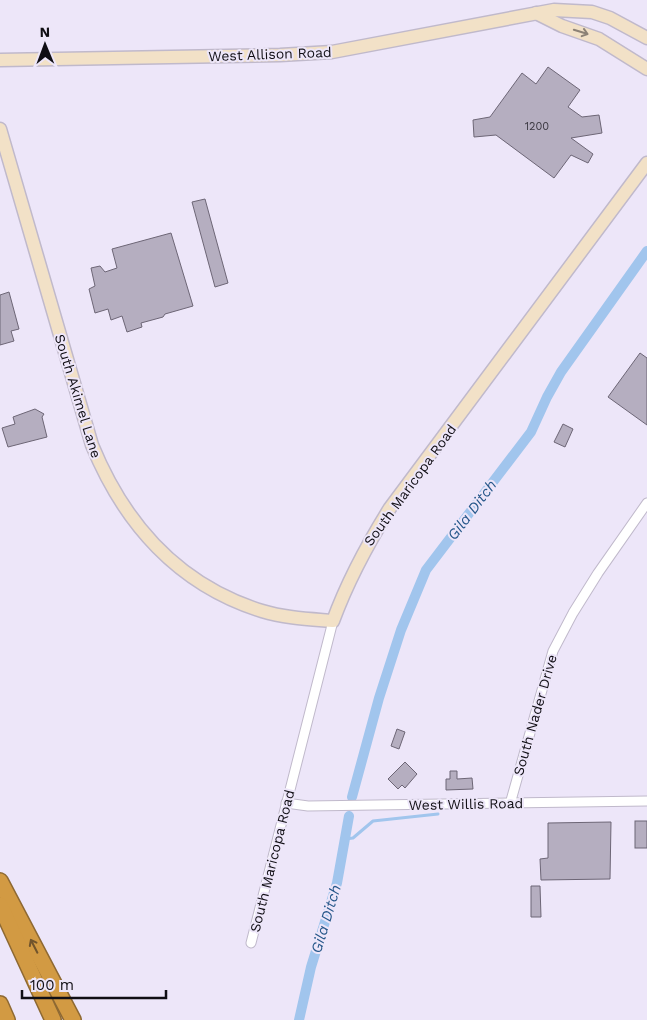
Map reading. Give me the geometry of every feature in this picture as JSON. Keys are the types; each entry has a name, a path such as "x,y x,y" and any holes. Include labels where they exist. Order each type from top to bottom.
{"highway":[{"path":"0,881 73,1020"},
{"path":"0,904 53,1020"},
{"path":"0,1004 7,1020"}],"street":[{"name":"West Allison Road","path":"0,60 280,55 332,52 566,9 592,12 610,18 647,38"},
{"path":"536,13 562,26 599,40 647,69"},
{"name":"South Akimel Lane","path":"0,129 92,445 104,474 119,502 136,525 162,554 186,572 219,592 261,611 333,622"},
{"name":"South Maricopa Road","path":"251,943 333,622 346,584 365,547 390,508 647,163"},
{"name":"South Nader Drive","path":"510,804 553,651 593,581 647,503"},
{"name":"West Willis Road","path":"286,803 308,806 647,801"}],"building":[{"path":"548,67 580,90 568,107 582,117 599,115 602,133 571,138 593,154 588,163 571,155 554,178 496,135 474,137 473,120 490,117 522,73 536,84"},
{"path":"205,199 228,283 215,287 192,202"},
{"path":"171,233 193,306 141,323 142,327 127,332 122,316 111,320 108,309 95,313 89,289 95,286 91,268 100,266 105,272 117,268 112,249"},
{"path":"9,292 19,329 11,331 14,341 0,345 0,295"},
{"path":"640,353 647,358 647,425 608,397"},
{"path":"35,409 44,414 42,417 47,437 8,447 2,428 15,424 13,417"},
{"path":"563,424 573,429 565,447 554,442"},
{"path":"397,729 405,732 399,749 391,746"},
{"path":"405,762 417,774 405,788 402,785 398,789 388,779"},
{"path":"450,771 457,771 457,779 472,778 473,789 446,790 446,779 450,779"},
{"path":"635,821 647,821 647,848 635,848"},
{"path":"611,822 610,879 541,880 540,859 548,858 548,823"},
{"path":"531,886 540,886 541,917 531,917"}],"waterway":[{"name":"Gila Ditch","path":"352,797 379,698 401,630 426,570 531,432 561,372 647,251"},
{"path":"345,839 353,838 373,821 438,814"},
{"name":"Gila Ditch","path":"299,1020 311,967 337,883 349,816"}]}
